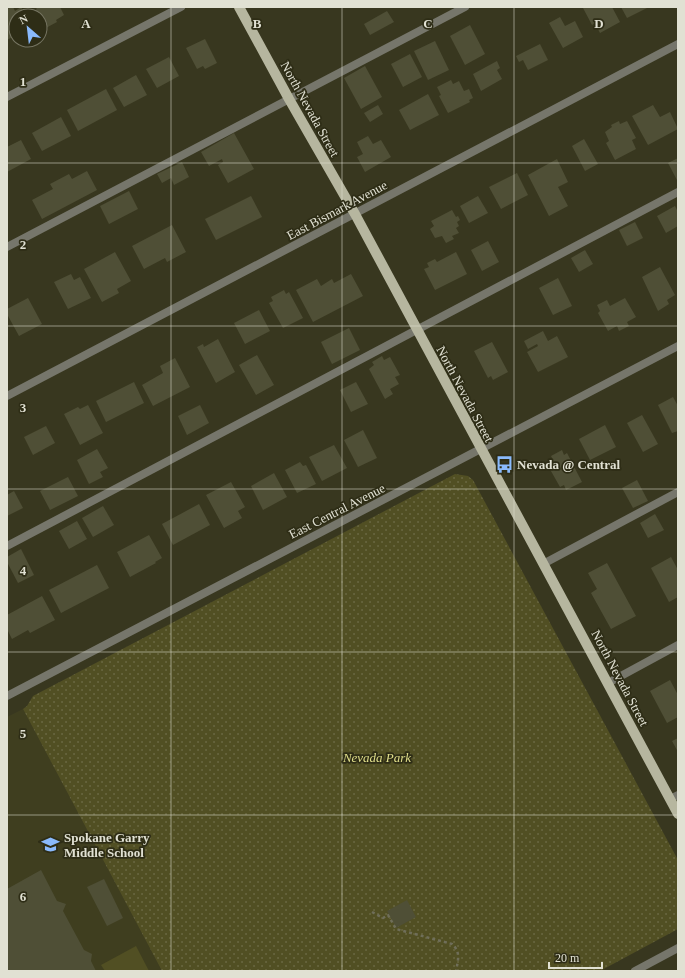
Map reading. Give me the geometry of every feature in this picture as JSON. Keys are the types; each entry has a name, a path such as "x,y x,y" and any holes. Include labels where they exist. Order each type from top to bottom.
{"main road":[{"name":"North Nevada Street","path":"239,7 289,99 355,214 480,450 608,683 674,797 678,814"}],"street":[{"path":"7,97 181,7"},
{"path":"7,247 465,7"},
{"name":"East Bismark Avenue","path":"7,396 678,44"},
{"path":"7,546 678,192"},
{"name":"East Central Avenue","path":"7,696 678,346"},
{"path":"543,564 678,492"},
{"path":"608,683 678,645"},
{"path":"635,971 678,948"}],"path":[{"path":"372,912 383,918 388,915 396,929 452,944 456,948 459,956 456,971"}],"shaded area":[{"name":"Spokane Garry Middle School","path":"23,709 162,971 7,971 7,717"}],"green space":[{"name":"Nevada Park","path":"455,474 468,476 473,480 678,860 678,929 600,971 162,971 23,709 27,706 33,696"},
{"path":"136,946 149,971 105,971 101,965"}],"building":[{"path":"7,7 13,7 8,8 7,40"},
{"path":"35,7 60,7 64,15 56,20 57,22 48,27 48,8"},
{"path":"612,7 620,22 600,33 595,23 592,25 583,8"},
{"path":"621,7 649,7 627,18"},
{"path":"387,11 394,22 370,35 364,24"},
{"path":"560,17 565,26 575,21 583,37 563,48 549,23"},
{"path":"470,25 485,54 465,65 450,36"},
{"path":"205,39 217,63 205,69 203,66 197,69 186,48"},
{"path":"435,41 449,70 428,80 414,51"},
{"path":"540,44 548,60 528,70 523,60 519,62 516,56"},
{"path":"410,54 422,77 403,87 391,64"},
{"path":"169,57 179,76 157,88 146,69"},
{"path":"497,61 500,68 497,70 502,79 481,91 473,74"},
{"path":"365,66 382,97 361,109 344,78"},
{"path":"136,75 147,95 124,107 113,88"},
{"path":"451,80 453,84 459,81 464,91 469,89 473,98 469,100 470,102 448,113 439,96 441,95 437,87"},
{"path":"106,89 117,110 78,131 67,110"},
{"path":"428,94 439,115 410,130 399,110"},
{"path":"378,105 383,114 370,122 364,113"},
{"path":"653,105 660,117 670,112 678,129 648,145 632,116"},
{"path":"61,117 71,136 42,151 32,133"},
{"path":"619,121 620,124 627,121 636,138 632,140 636,149 615,160 606,143 609,141 605,132 612,127 611,125"},
{"path":"234,133 254,169 228,183 218,165 223,162 222,159 209,166 201,152"},
{"path":"368,136 373,144 381,140 391,157 365,172 357,157 363,154 357,142"},
{"path":"584,139 598,164 585,171 572,146"},
{"path":"21,140 31,159 7,172 7,147"},
{"path":"678,158 678,182 668,163"},
{"path":"557,159 568,182 558,187 568,206 549,216 528,175"},
{"path":"182,162 189,177 174,185 171,178 162,183 157,174"},
{"path":"87,171 97,190 42,219 32,200 53,189 50,184 69,174 72,179"},
{"path":"517,173 528,195 501,209 489,187"},
{"path":"129,191 138,209 109,224 100,206"},
{"path":"251,196 262,217 216,240 205,219"},
{"path":"478,196 488,213 469,223 460,206"},
{"path":"675,206 678,212 678,226 666,233 657,216"},
{"path":"452,210 456,217 458,216 460,220 457,222 459,226 456,228 459,233 452,236 454,239 446,243 442,236 435,238 430,229 434,226 431,221"},
{"path":"635,222 643,238 627,246 619,230"},
{"path":"172,225 186,252 167,262 165,258 144,269 132,246"},
{"path":"488,241 499,262 482,271 471,250"},
{"path":"585,250 593,264 579,272 571,258"},
{"path":"115,252 131,281 117,289 119,293 102,302 84,269"},
{"path":"456,252 467,274 435,290 424,269 429,267 427,263 435,259 437,262"},
{"path":"660,267 675,295 667,300 669,304 658,311 642,277"},
{"path":"71,274 74,280 80,277 91,298 68,309 54,282"},
{"path":"351,274 363,296 313,322 296,290 317,279 321,286 332,279 334,283"},
{"path":"558,278 572,306 553,315 539,288"},
{"path":"284,290 286,294 289,292 303,318 283,328 269,303 273,301 271,297"},
{"path":"28,298 42,324 19,336 7,314 7,309"},
{"path":"625,298 636,317 627,322 629,326 619,331 617,326 608,331 598,313 600,311 597,305 607,300 610,306"},
{"path":"259,310 270,331 245,344 234,323"},
{"path":"349,328 360,350 332,364 321,342"},
{"path":"543,331 548,341 557,336 568,357 538,372 527,352 538,346 537,344 528,349 524,341"},
{"path":"218,339 235,372 216,383 197,347 203,344 204,347"},
{"path":"492,342 508,372 493,380 491,376 488,378 474,351"},
{"path":"257,355 274,385 256,395 239,365"},
{"path":"382,356 384,360 390,357 400,375 395,377 399,384 390,389 393,394 385,399 369,369 374,365 372,362"},
{"path":"175,358 190,387 153,406 142,385 163,373 160,366"},
{"path":"134,382 144,403 106,422 96,401"},
{"path":"356,382 368,404 351,412 340,390"},
{"path":"673,397 678,406 678,431 672,433 658,405"},
{"path":"88,405 103,433 80,445 64,414 78,407 80,409"},
{"path":"200,405 209,423 187,435 178,416"},
{"path":"642,415 658,444 643,452 627,423"},
{"path":"605,425 616,447 590,460 579,439"},
{"path":"46,426 55,443 33,455 24,437"},
{"path":"363,430 377,458 358,467 344,440"},
{"path":"334,445 347,468 322,481 309,457"},
{"path":"97,449 108,468 100,472 103,477 89,484 77,460"},
{"path":"562,450 564,455 567,453 582,482 566,490 564,485 560,487 547,464 553,460 551,456"},
{"path":"300,462 303,466 306,465 316,484 297,493 285,470"},
{"path":"274,473 287,497 263,510 251,486"},
{"path":"68,477 78,496 50,510 40,491"},
{"path":"637,480 648,501 633,508 622,488"},
{"path":"231,482 245,507 238,511 242,518 224,528 206,495"},
{"path":"14,491 23,508 7,516 7,495"},
{"path":"199,504 210,525 173,545 162,524"},
{"path":"103,506 114,525 93,537 82,518"},
{"path":"655,514 664,530 648,538 640,523"},
{"path":"77,521 87,539 69,549 59,531"},
{"path":"149,535 162,558 155,562 156,563 130,577 117,552"},
{"path":"21,549 34,575 18,583 7,562 7,557"},
{"path":"671,557 678,570 678,597 669,602 651,568"},
{"path":"607,563 636,616 611,629 591,593 597,589 588,573"},
{"path":"97,565 109,588 61,613 49,590"},
{"path":"42,596 55,620 30,633 28,630 12,639 7,629 7,615"},
{"path":"670,680 678,695 678,717 667,723 650,691"},
{"path":"678,738 678,752 672,741"},
{"path":"41,870 57,901 66,904 63,911 84,950 92,954 91,961 96,971 7,971 7,889"},
{"path":"104,879 123,918 107,926 87,887"},
{"path":"407,900 416,917 396,928 387,911"}],"place":[{"name":"Nevada @ Central","path":"504,464"},
{"name":"Spokane Garry Middle School","path":"51,844"}]}
